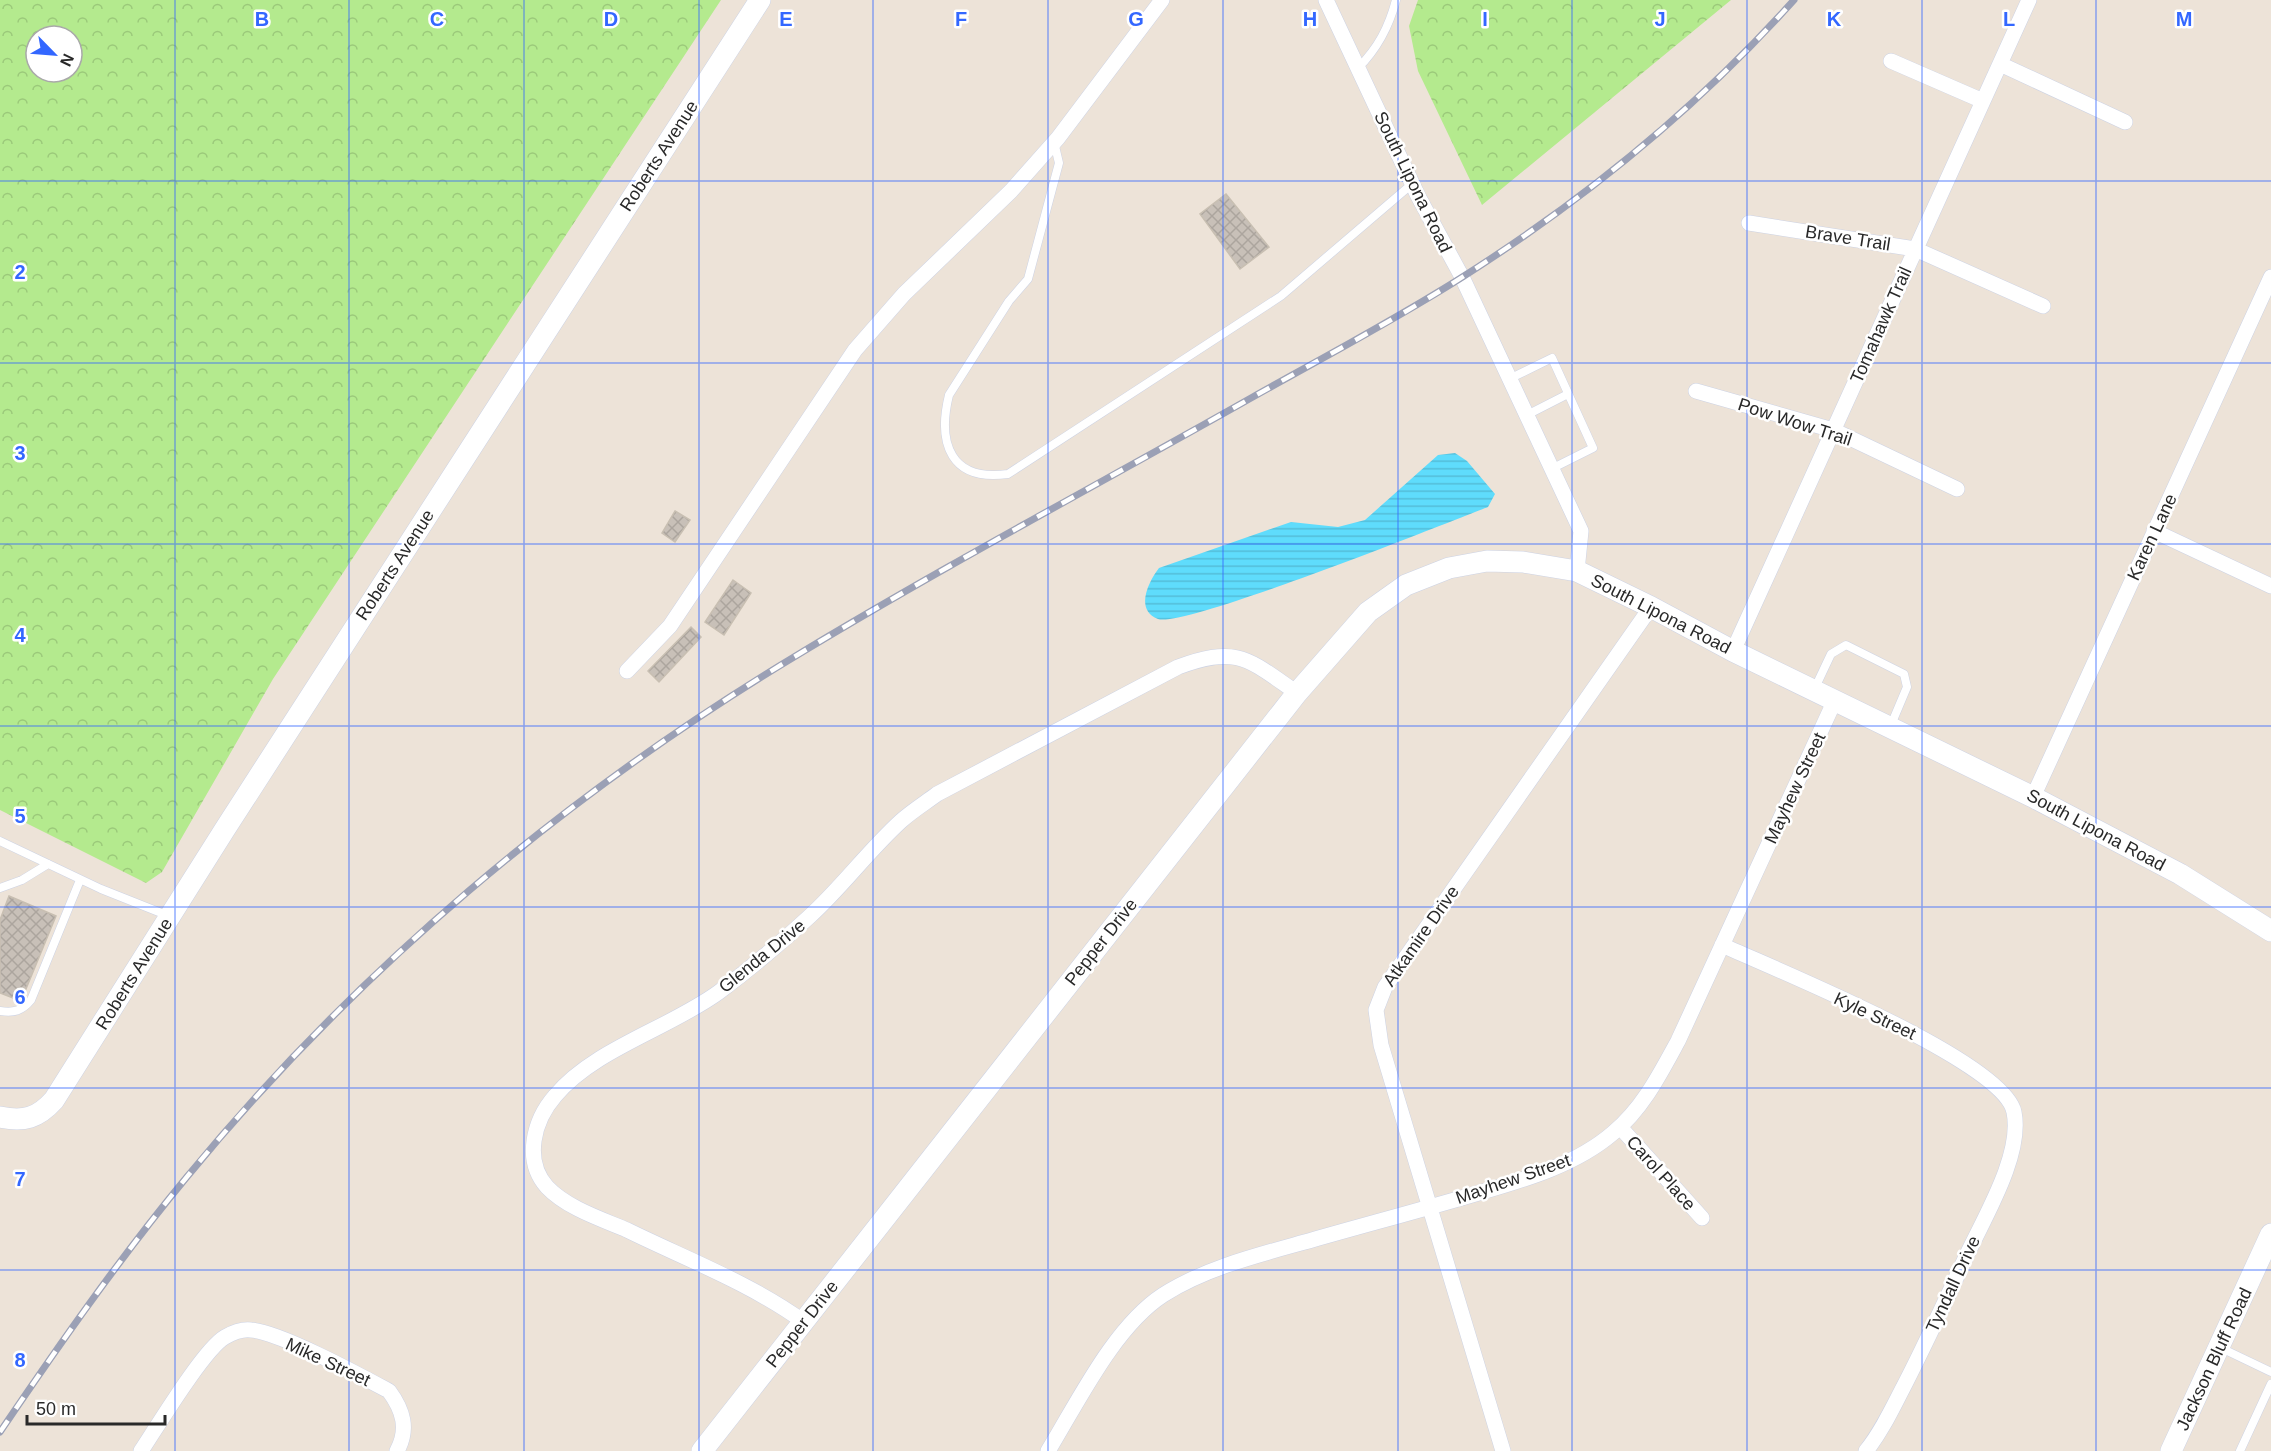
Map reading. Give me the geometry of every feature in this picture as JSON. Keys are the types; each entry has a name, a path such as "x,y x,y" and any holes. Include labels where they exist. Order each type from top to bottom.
{"street":[{"name":"Roberts Avenue","path":"0,1117 24,1120 36,1116 54,1100 760,0"},
{"path":"627,671 670,626 855,350 904,294 1011,191 1054,142 1162,0"},
{"name":"South Lipona Road","path":"1326,0 1412,184 1462,278 1581,531 1577,571 1651,606 1733,651 2033,797 2180,874 2271,931"},
{"name":"Tomahawk Trail","path":"1733,651 2029,0"},
{"path":"1891,61 1983,101"},
{"path":"2000,64 2125,122"},
{"name":"Brave Trail","path":"1749,223 1915,249 2043,306"},
{"name":"Karen Lane","path":"2033,797 2271,276"},
{"name":"Pow Wow Trail","path":"1696,391 1833,430 1957,489"},
{"path":"2154,531 2271,586"},
{"name":"Pepper Drive","path":"702,1451 1297,693 1368,612 1406,585 1449,568 1487,561 1523,561 1577,571"},
{"name":"Atkamire Drive","path":"1503,1451 1381,1045 1376,1023 1379,999 1385,987 1651,606"},
{"name":"Glenda Drive","path":"804,1322 752,1289 585,1211 547,1186 538,1170 533,1153 535,1131 540,1117 555,1095 623,1045 707,999 747,970 811,915 902,820 947,788 1178,667 1206,657 1228,655 1247,661 1297,693"},
{"name":"Mayhew Street","path":"1048,1451 1105,1359 1129,1327 1163,1295 1202,1275 1258,1255 1431,1207 1551,1169 1586,1152 1620,1127 1656,1082 1835,700"},
{"name":"Kyle Street","path":"1722,945 1936,1045 1989,1078 2006,1095 2013,1107"},
{"name":"Tyndall Drive","path":"1866,1451 1890,1413 1924,1346 2001,1180 2015,1130 2013,1107"},
{"name":"Carol Place","path":"1620,1127 1702,1218"},
{"name":"Jackson Bluff Road","path":"2171,1451 2271,1234"},
{"name":"Mike Street","path":"141,1451 200,1365 225,1337 252,1330 274,1336 389,1391 399,1405 404,1418 404,1431 397,1451"}],"lane":[{"path":"1358,68 1372,54 1383,37 1396,0"},
{"path":"1054,142 1059,163 1028,279 1009,301 949,395 946,409 943,428 945,443 952,456 968,470 988,477 1008,474 1281,296 1412,184"},
{"path":"1508,380 1552,358 1593,448 1551,469"},
{"path":"1525,416 1568,394"},
{"path":"1814,690 1831,654 1846,645 1904,674 1907,687 1890,727"},
{"path":"0,841 80,880 170,917"},
{"path":"0,888 22,880 48,864"},
{"path":"0,1011 12,1012 24,1009 31,1000 80,880"},
{"path":"2219,1347 2271,1372"},
{"path":"2240,1451 2271,1384"}],"green space":[{"path":"0,0 721,0 273,679 162,872 146,883 0,810"},
{"path":"1418,0 1731,0 1482,205 1418,71 1409,26"}],"water":[{"path":"1455,453 1467,461 1495,494 1488,507 1317,573 1215,608 1178,617 1158,619 1147,609 1145,602 1148,587 1159,568 1291,522 1338,527 1365,520 1438,455"}],"building":[{"path":"1226,194 1269,247 1240,269 1200,214"},
{"path":"675,511 690,520 675,542 662,533"},
{"path":"733,580 751,593 724,635 705,622"},
{"path":"691,627 701,637 659,682 648,671"},
{"path":"9,896 56,916 21,1001 0,993 0,920"}],"railway":[{"path":"0,1432 113,1271 186,1178 252,1102 321,1029 393,959 468,892 546,828 626,768 709,711 850,623 1385,323 1464,276 1553,215 1638,149 1719,77 1794,0"}]}
